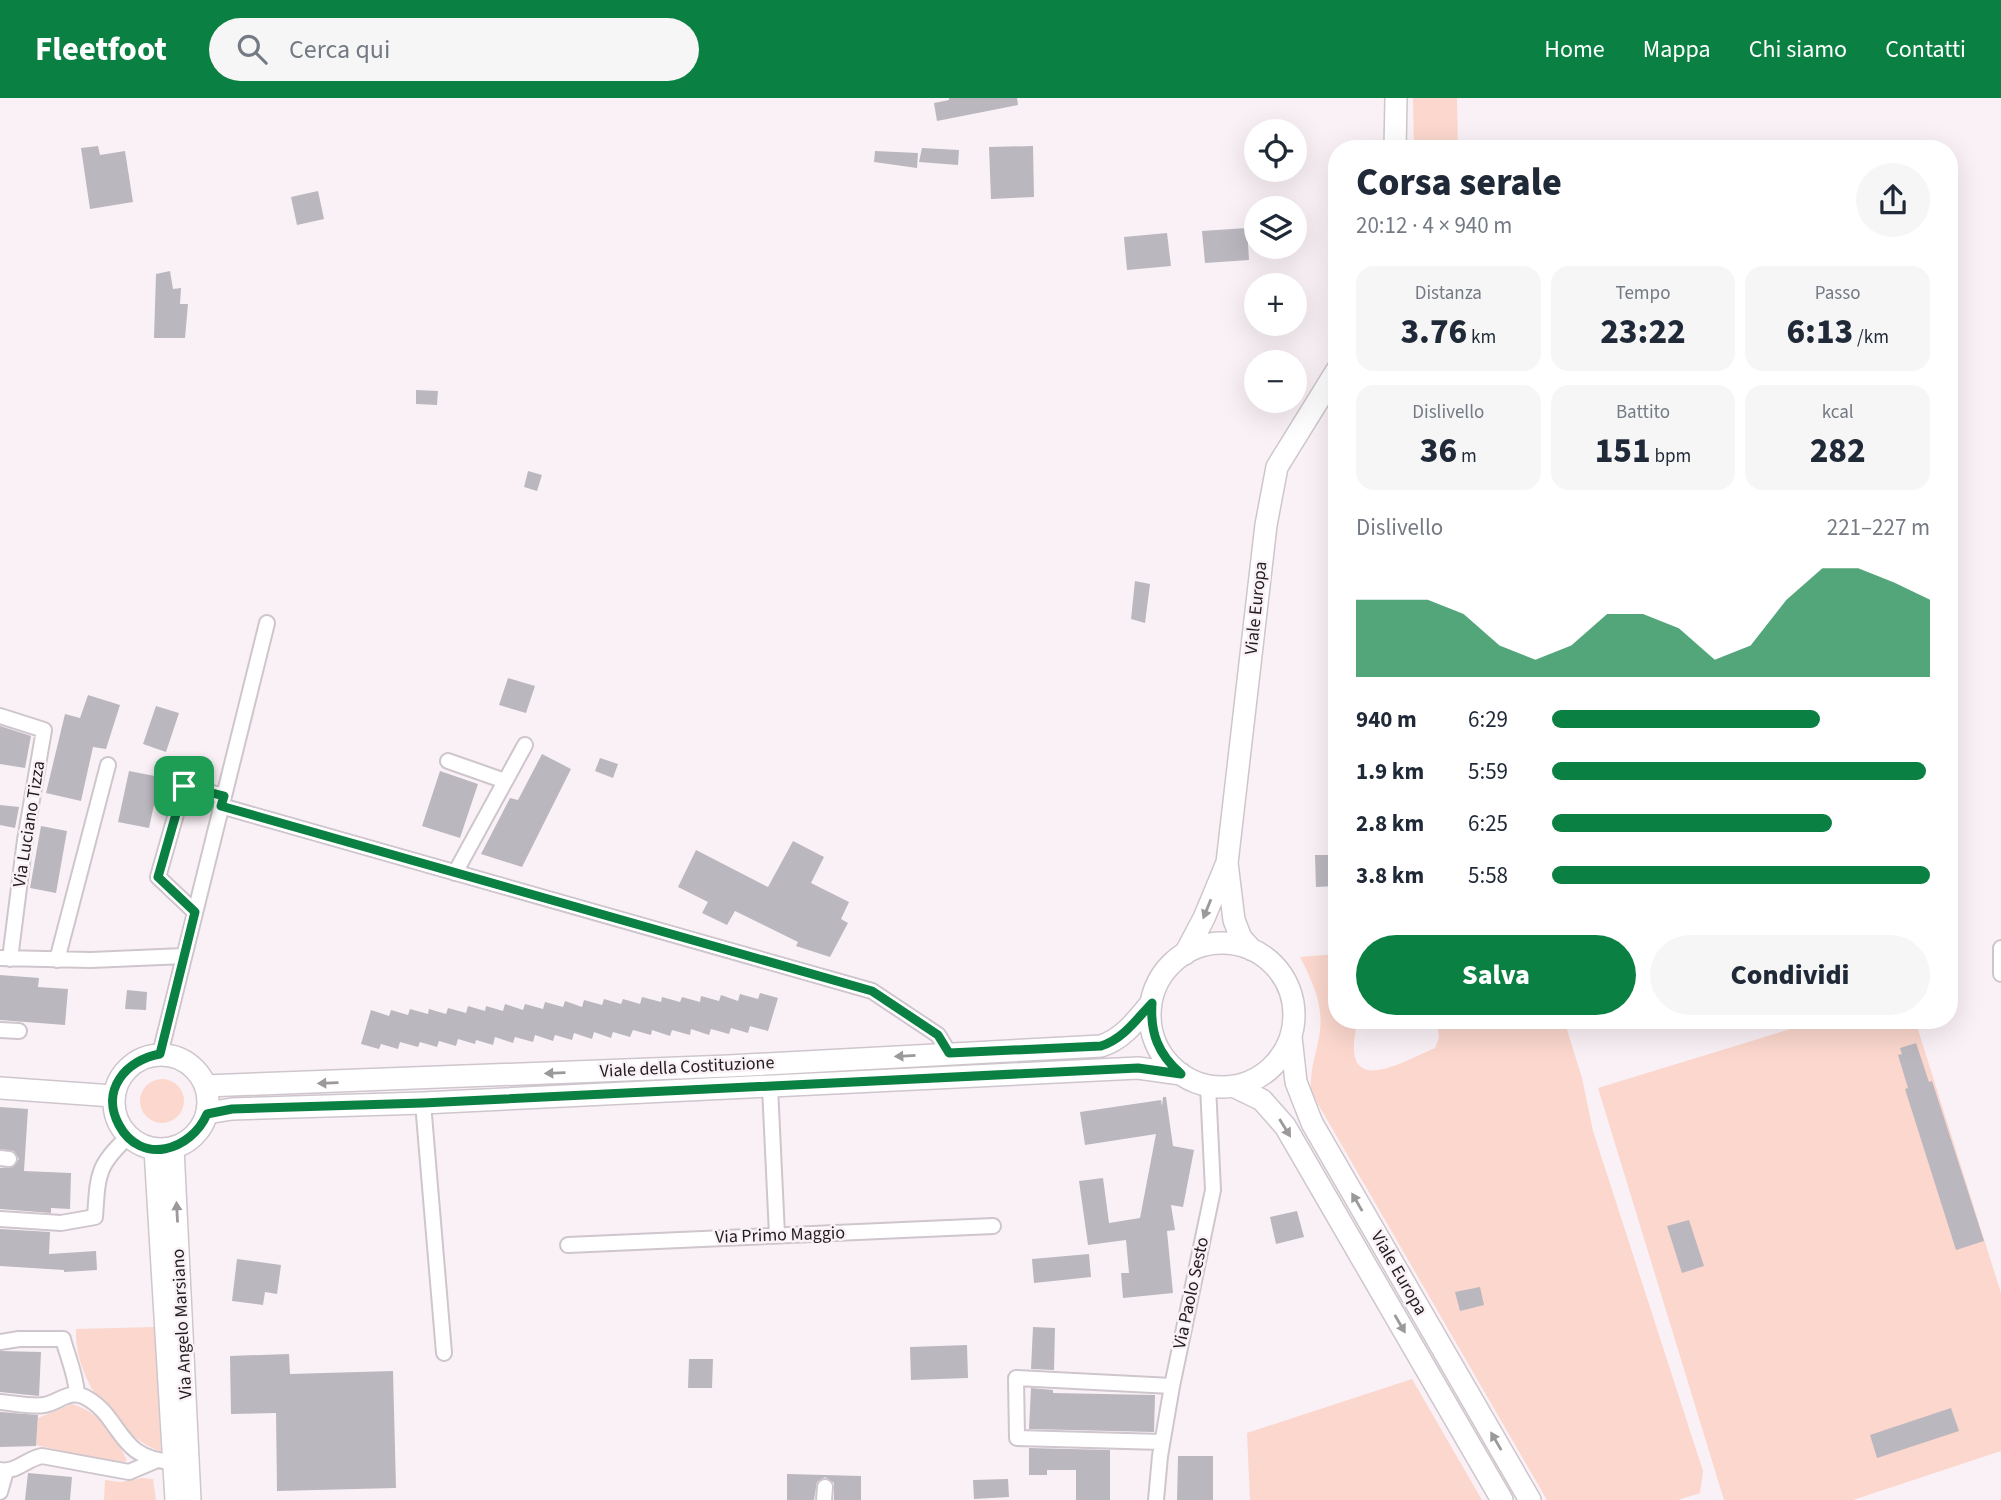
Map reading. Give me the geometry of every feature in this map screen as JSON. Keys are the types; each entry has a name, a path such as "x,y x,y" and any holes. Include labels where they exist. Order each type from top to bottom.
{"street":[{"path":"1395,140 1396,98"},
{"name":"Viale Europa","path":"1252,950 1241,938 1234,920 1227,863 1266,525 1277,467 1328,385"},
{"path":"160,1054 267,623"},
{"name":"Via Luciano Tizza","path":"0,716 44,730 5,958"},
{"path":"455,873 525,745"},
{"path":"449,761 505,780"},
{"path":"57,960 108,765"},
{"path":"195,912 158,877 184,786 223,801 455,873 872,991 938,1035 949,1053"},
{"name":"Viale Europa","path":"1185,954 1204,918 1227,863"},
{"path":"1225,943 1252,950 1269,961 1283,977 1292,996 1295,1017 1291,1037 1282,1055 1269,1070 1252,1081 1233,1086 1208,1086 1181,1074 1159,1050 1150,1019 1158,984 1169,967 1185,954 1198,948 1225,943"},
{"path":"2001,948 2001,974"},
{"path":"5,958 57,960 184,956"},
{"name":"Viale della Costituzione","path":"205,1086 729,1066 1101,1046 1123,1035 1152,1003"},
{"path":"0,1030 19,1031"},
{"name":"Viale Europa","path":"1291,1037 1296,1082 1312,1123 1530,1500"},
{"path":"160,1054 175,1057 188,1063 199,1073 205,1086 207,1114 195,1135 164,1148 141,1145 128,1137 119,1125 113,1096 117,1083 134,1062 160,1054"},
{"name":"Viale della Costituzione","path":"207,1114 232,1109 423,1103 1138,1068 1181,1074"},
{"name":"Via Paolo Sesto","path":"1156,1500 1171,1386 1213,1190 1208,1086"},
{"name":"Viale Europa","path":"1233,1086 1262,1100 1285,1126 1502,1500"},
{"path":"770,1087 777,1235"},
{"path":"0,1088 113,1096"},
{"path":"423,1103 444,1353"},
{"path":"0,1219 61,1223 95,1217 99,1173 109,1154 128,1137"},
{"name":"Via Angelo Marsiano","path":"164,1148 164,1462 176,1500"},
{"name":"Via Angelo Marsiano","path":"164,1148 190,1500"},
{"name":"Via Primo Maggio","path":"568,1245 993,1226"},
{"path":"0,1342 19,1339 64,1339 69,1365 76,1380 77,1394"},
{"path":"1162,1442 1017,1438 1016,1378 1171,1386"},
{"path":"0,1402 44,1405 64,1396 77,1394 87,1398 98,1408 143,1456 164,1462"},
{"path":"0,1492 3,1471 17,1468 30,1458 42,1456 129,1472 164,1462"}],"shaded area":[{"path":"1413,98 1457,98 1458,140 1414,140"},
{"path":"1328,955 1328,1029 1357,1029 1354,1045 1356,1061 1363,1068 1388,1068 1435,1048 1439,1038 1438,1029 1567,1029 1582,1078 1593,1131 1703,1471 1700,1493 1678,1500 1547,1500 1311,1092 1320,1016 1313,986 1300,957"},
{"path":"1791,1029 1918,1029 2001,1293 2001,1451 1853,1500 1724,1500 1598,1088"},
{"path":"162,1079 171,1080 178,1085 183,1092 183,1110 178,1117 171,1122 162,1123 153,1122 146,1117 141,1110 140,1101 141,1092 146,1085 153,1080"},
{"path":"155,1327 161,1452 128,1432 100,1402 82,1367 76,1329"},
{"path":"1412,1379 1482,1500 1250,1500 1247,1433"},
{"path":"72,1404 91,1412 105,1425 127,1460 122,1465 36,1445 38,1418"},
{"path":"153,1479 156,1500 104,1500 105,1480 121,1482"}],"building":[{"path":"949,98 1017,98 1018,105 937,121 934,103"},
{"path":"98,146 100,155 125,151 133,202 90,209 81,148"},
{"path":"1033,146 1034,197 991,199 989,147"},
{"path":"922,148 959,150 958,165 919,162"},
{"path":"875,151 918,153 917,168 874,162"},
{"path":"318,191 324,219 297,225 291,197"},
{"path":"1244,228 1244,259 1249,260 1205,263 1202,231"},
{"path":"1167,233 1171,266 1127,270 1124,237"},
{"path":"170,271 173,289 181,288 180,304 188,304 185,338 154,338 156,274"},
{"path":"416,390 438,391 437,405 416,404"},
{"path":"528,471 542,475 537,491 524,487"},
{"path":"1135,581 1150,584 1145,623 1131,619"},
{"path":"508,678 535,686 526,713 499,705"},
{"path":"88,695 120,705 106,749 93,747 81,801 46,793 65,714 80,718"},
{"path":"156,706 179,713 166,752 143,744"},
{"path":"0,726 31,736 25,768 0,764"},
{"path":"542,754 571,769 522,867 481,854 510,798 518,800"},
{"path":"600,758 618,764 613,778 595,771"},
{"path":"129,771 160,777 149,828 118,822"},
{"path":"440,771 478,784 460,838 422,826"},
{"path":"0,805 19,807 15,828 0,825"},
{"path":"41,826 67,831 56,893 30,888"},
{"path":"793,841 824,857 811,883 849,902 841,919 848,923 830,957 796,946 798,942 735,911 727,925 702,913 708,902 678,887 696,850 768,887"},
{"path":"1315,855 1328,855 1328,886 1316,887"},
{"path":"0,975 39,978 38,987 68,989 65,1025 0,1020"},
{"path":"127,990 147,992 146,1010 125,1009"},
{"path":"760,993 778,998 768,1031 750,1026 748,1033 731,1028 729,1034 711,1029 709,1035 691,1029 690,1035 672,1030 670,1036 652,1030 651,1035 633,1030 630,1037 613,1032 611,1038 594,1032 592,1039 574,1033 572,1040 555,1035 553,1041 535,1035 533,1042 515,1037 513,1043 495,1037 493,1045 458,1039 456,1046 439,1041 437,1047 420,1042 418,1047 400,1042 398,1049 381,1044 379,1049 361,1044 371,1010 389,1016 391,1010 408,1015 410,1009 428,1014 429,1009 446,1014 448,1008 466,1013 468,1006 485,1011 486,1006 503,1011 505,1004 523,1010 525,1004 543,1009 545,1002 563,1007 565,1001 582,1007 584,1000 602,1005 604,999 621,1004 623,999 640,1004 642,997 661,1002 662,997 680,1002 682,997 700,1002 701,996 719,1001 721,995 738,1001 740,994 758,999"},
{"path":"1916,1043 1929,1082 1932,1081 1984,1241 1956,1250 1905,1089 1908,1088 1898,1055 1902,1054 1900,1048"},
{"path":"1163,1097 1166,1097 1173,1146 1194,1150 1183,1207 1171,1205 1175,1230 1167,1231 1173,1293 1123,1298 1121,1273 1129,1273 1126,1240 1088,1245 1079,1181 1103,1178 1109,1223 1140,1218 1156,1134 1085,1145 1080,1112 1161,1100 1162,1106"},
{"path":"0,1107 28,1109 24,1171 71,1173 70,1209 51,1208 51,1213 0,1209 0,1168 13,1167 19,1159 14,1151 0,1149"},
{"path":"1297,1211 1304,1237 1276,1244 1270,1217"},
{"path":"1689,1220 1704,1266 1682,1273 1667,1226"},
{"path":"0,1229 50,1232 49,1254 96,1251 97,1270 64,1272 0,1266"},
{"path":"1089,1254 1091,1277 1034,1283 1032,1259"},
{"path":"237,1259 281,1265 277,1294 265,1292 263,1305 232,1301"},
{"path":"1480,1287 1484,1305 1460,1311 1455,1292"},
{"path":"1033,1327 1055,1328 1054,1370 1031,1369"},
{"path":"967,1345 968,1378 911,1380 910,1347"},
{"path":"0,1351 41,1352 39,1396 0,1392"},
{"path":"289,1354 290,1374 393,1371 396,1488 277,1491 276,1413 231,1414 230,1356"},
{"path":"689,1359 713,1359 712,1388 688,1388"},
{"path":"1031,1388 1053,1390 1053,1393 1155,1395 1154,1432 1029,1429"},
{"path":"1951,1408 1959,1431 1877,1458 1870,1435"},
{"path":"0,1412 38,1415 36,1446 0,1447"},
{"path":"1029,1448 1110,1450 1110,1500 1076,1500 1076,1470 1047,1470 1047,1475 1029,1475"},
{"path":"1178,1456 1213,1456 1213,1500 1177,1500"},
{"path":"28,1473 72,1477 70,1500 25,1500"},
{"path":"787,1474 861,1476 861,1500 834,1500 834,1483 825,1477 817,1482 814,1500 787,1500"},
{"path":"1008,1479 1009,1497 974,1499 973,1480"}],"route":[{"path":"184,786 224,796 221,806 872,991 938,1035 949,1053 1101,1046 1123,1035 1152,1003 1150,1019 1159,1050 1181,1074 1138,1068 423,1103 232,1109 207,1114 195,1135 173,1148 155,1149 141,1145 128,1137 119,1125 113,1096 117,1083 134,1062 160,1054 195,912 158,877 184,786"}]}
